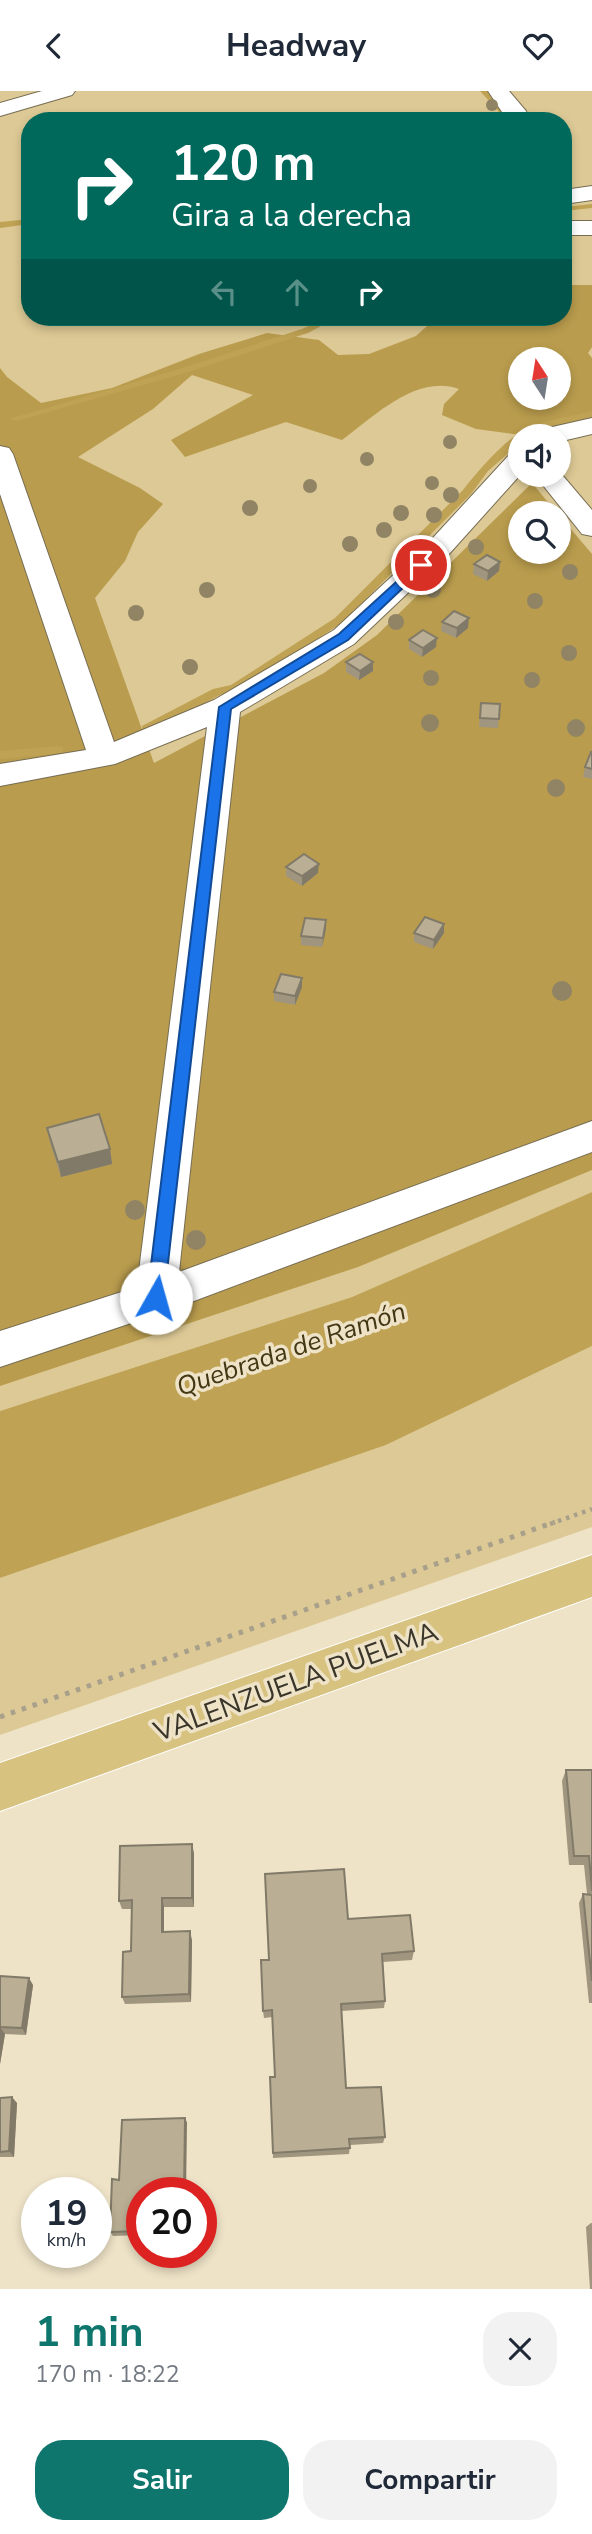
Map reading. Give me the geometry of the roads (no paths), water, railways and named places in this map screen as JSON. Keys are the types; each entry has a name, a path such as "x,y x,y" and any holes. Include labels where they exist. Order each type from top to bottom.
{"main road":[{"name":"VALENZUELA PUELMA","path":"0,1787 592,1576"}],"lane":[{"path":"0,110 65,91"},
{"path":"498,91 515,112"},
{"path":"572,196 592,193"},
{"path":"572,228 592,228"},
{"path":"571,431 592,426"},
{"path":"0,454 104,757"},
{"path":"0,775 104,757 166,734 225,707 344,637 440,547 508,472"},
{"path":"558,487 592,528"},
{"path":"156,1298 225,707"},
{"path":"0,1349 156,1298 592,1136"}],"water":[{"name":"Quebrada de Ramón","path":"592,1192 592,1346 386,1445 0,1578 0,1411 352,1297"}],"waterway":[{"path":"484,91 504,112"},
{"path":"572,208 592,206"},
{"path":"0,225 21,222"},
{"path":"14,419 182,371 315,326"},
{"path":"556,424 592,414"},
{"path":"146,729 217,692 235,688 339,620 508,449"},
{"path":"0,755 59,750"}]}
